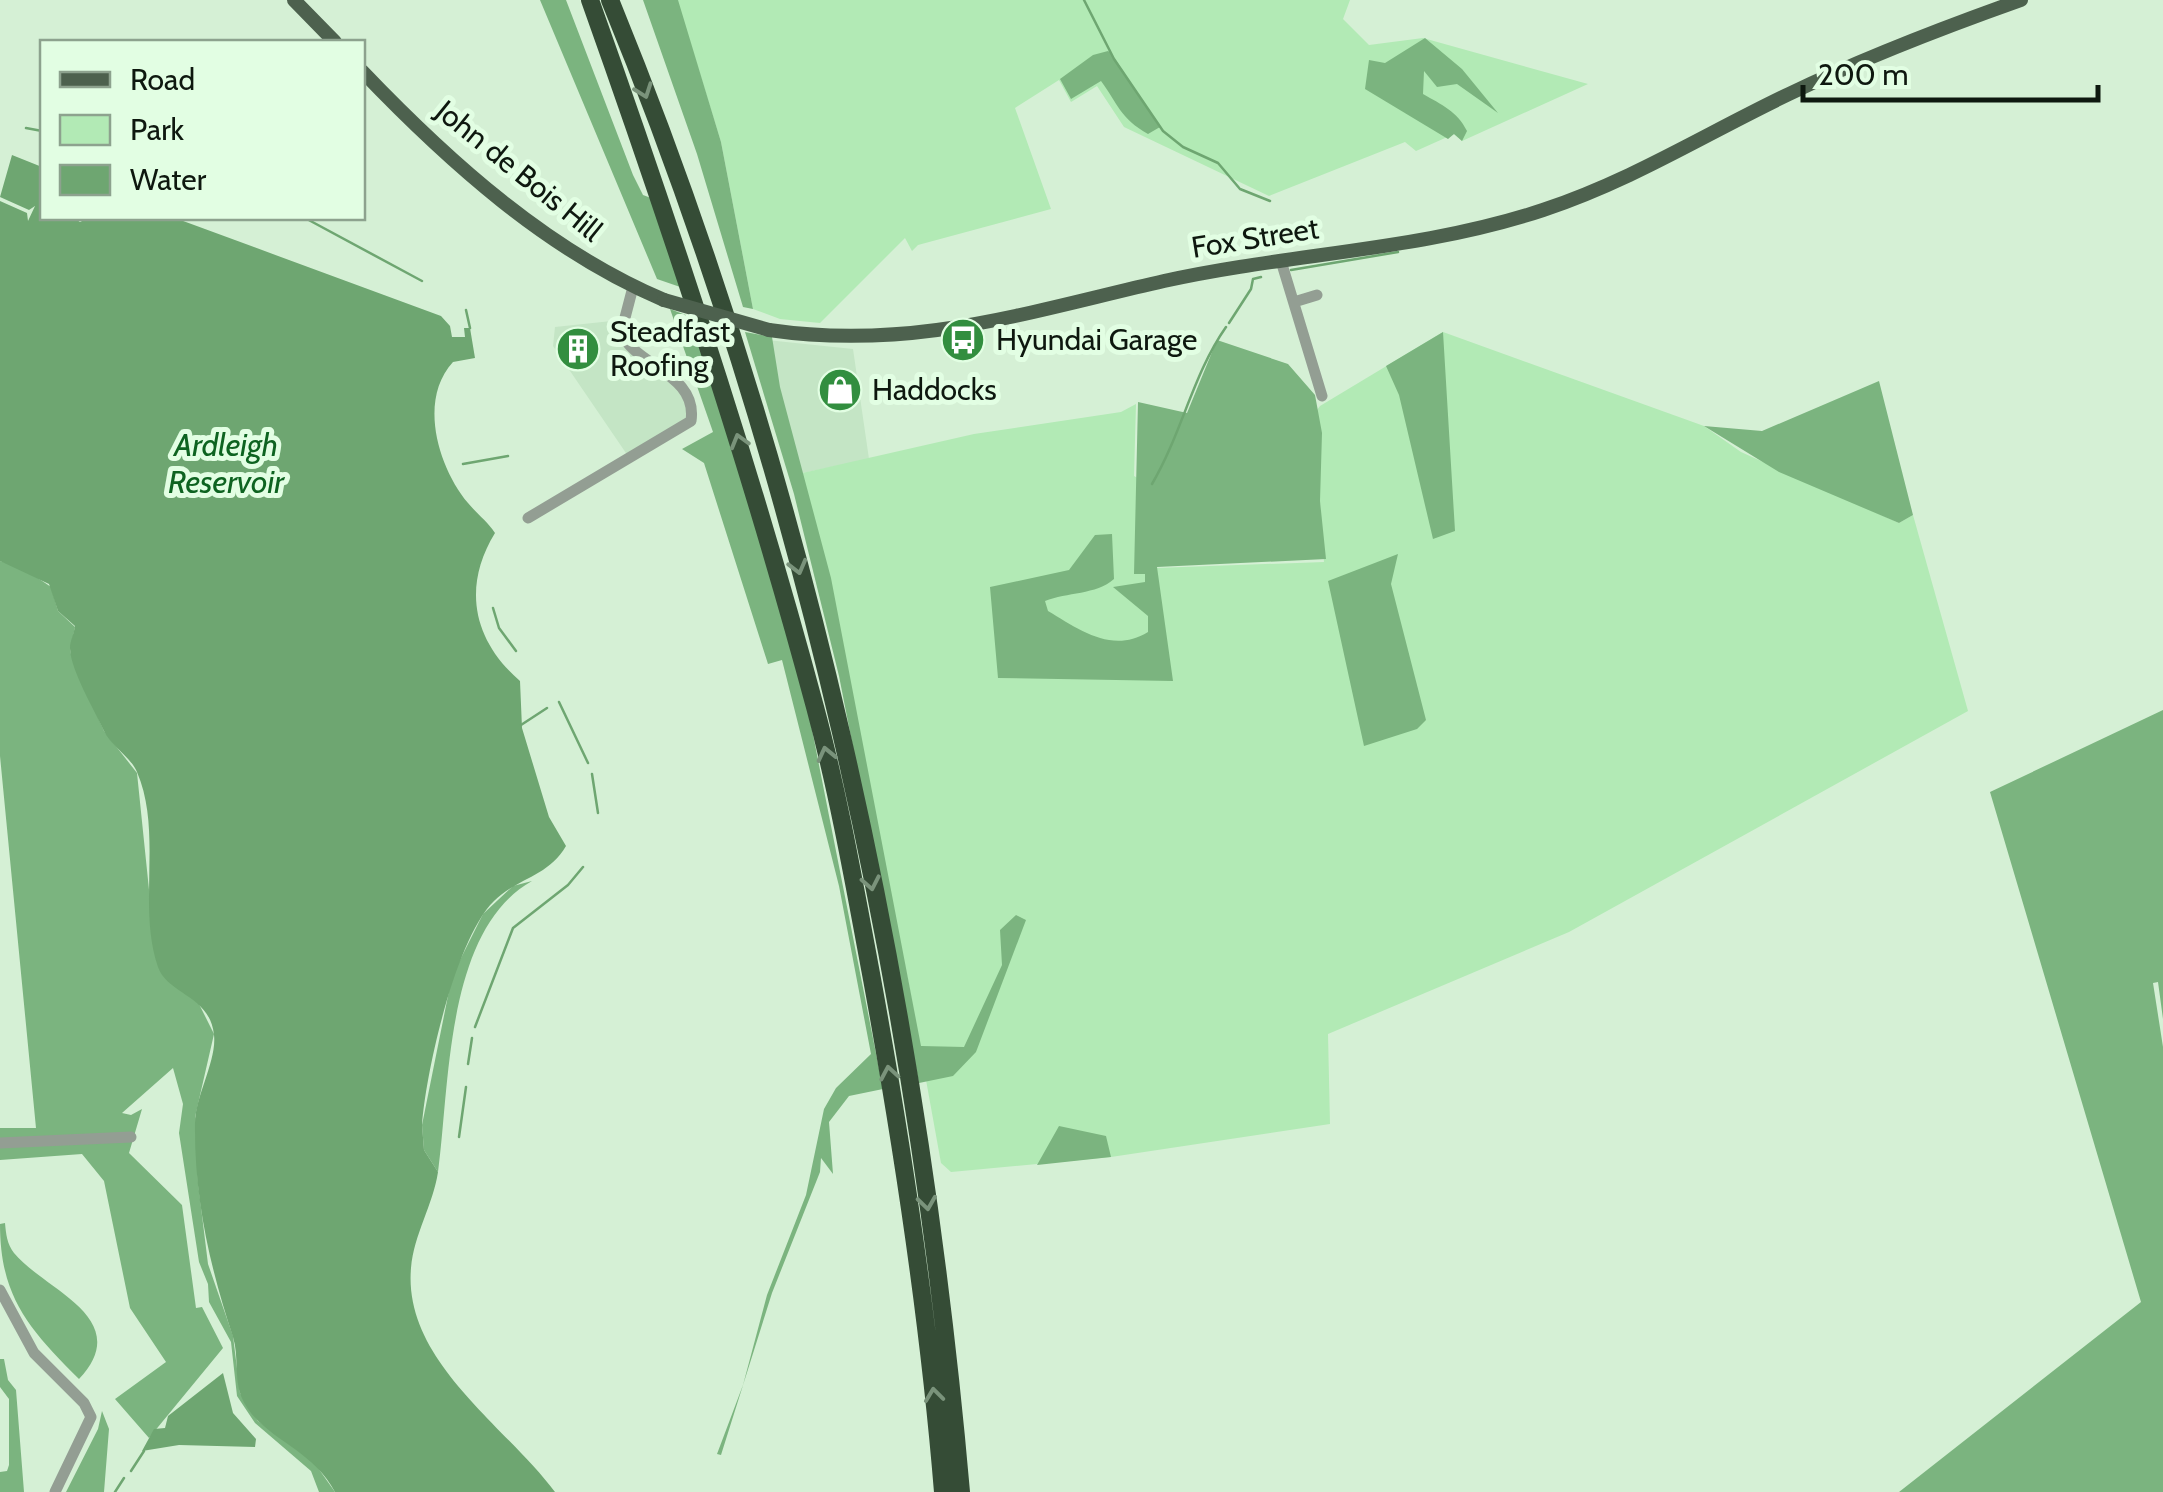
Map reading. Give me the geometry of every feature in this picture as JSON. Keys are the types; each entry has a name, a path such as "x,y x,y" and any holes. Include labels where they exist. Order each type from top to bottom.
{"highway":[{"path":"590,0 725,396 816,710 892,1088 943,1492"},
{"path":"610,0 696,232 747,386 832,703 910,1092 934,1248 960,1492"}],"main road":[{"path":"294,0 333,40"},
{"name":"Fox Street","path":"710,316 769,330 834,337 911,336 1180,278 1284,270 1434,240 1524,216 1635,175 1786,96 1916,38 2020,0"},
{"name":"John de Bois Hill","path":"365,75 530,223 575,255 632,287 710,316"}],"street":[{"path":"1284,270 1322,396"},
{"path":"528,518 691,421 690,404 678,382 626,344 621,333 632,287"},
{"path":"1294,302 1317,296"},
{"path":"0,1143 131,1137"},
{"path":"0,1290 34,1353 84,1403 91,1417 55,1492"}],"shaded area":[{"path":"540,0 566,0 633,175 643,195 651,198 686,289 657,279"},
{"path":"643,0 678,0 721,142 753,309 743,307 697,154"},
{"path":"1425,38 1462,69 1498,113 1457,84 1437,87 1424,71 1423,94 1459,118 1467,131 1462,141 1454,134 1448,139 1365,89 1369,60 1385,63"},
{"path":"1108,51 1160,127 1148,134 1125,116 1101,81 1071,99 1060,79 1093,55"},
{"path":"670,309 704,322 803,684 883,1089 849,1096 829,1122 833,1174 821,1158 820,1172 772,1293 721,1455 717,1454 743,1385 767,1295 806,1195 824,1109 836,1088 871,1054 839,886 782,660 768,664 704,463 682,449 713,432"},
{"path":"621,320 621,333 678,382 692,415 628,456 553,346 555,327"},
{"path":"745,332 772,337 780,387 831,578 921,1046 964,1047 1002,965 1000,930 1016,915 1026,920 976,1052 953,1076 919,1083 839,676 794,494"},
{"path":"1443,332 1455,531 1433,539 1399,395 1386,366"},
{"name":"Haddocks","path":"767,340 853,349 869,459 798,474"},
{"path":"1217,340 1288,364 1315,395 1322,433 1320,501 1326,559 1157,567 1173,681 998,678 990,587 1069,570 1095,535 1112,534 1114,579 1099,588 1045,601 1048,611 1084,632 1109,640 1122,641 1148,632 1148,616 1113,587 1145,582 1145,574 1134,574 1138,402 1187,413"},
{"path":"1879,381 1913,515 1899,523 1779,472 1704,426 1762,431"},
{"path":"1398,554 1391,584 1426,720 1417,729 1364,746 1328,581"},
{"path":"0,561 23,568 51,587 58,611 75,627 70,651 104,731 137,773 155,948 198,1002 214,1034 195,1117 198,1183 208,1264 233,1336 240,1393 258,1421 311,1458 335,1492 319,1492 311,1471 255,1423 237,1396 231,1342 209,1302 208,1284 199,1262 179,1133 183,1104 173,1068 122,1113 131,1115 142,1109 129,1153 182,1205 196,1308 202,1307 223,1348 149,1438 115,1399 166,1362 130,1308 104,1181 82,1154 0,1160 0,1128 36,1128 0,756"},
{"path":"2163,710 2163,1019 2158,982 2153,983 2163,1047 2163,1492 1899,1492 2141,1302 1990,792"},
{"path":"532,881 503,904 482,935 467,972 450,1055 438,1172 424,1150 422,1125 452,976 483,914 513,886"},
{"path":"1059,1126 1106,1136 1111,1157 1037,1165"},
{"path":"5,1223 14,1253 79,1307 91,1322 97,1339 94,1358 79,1379 32,1327 12,1292 1,1250 0,1224"},
{"path":"0,1359 4,1359 8,1380 16,1390 24,1492 0,1492 0,1472 7,1471 9,1465 9,1399 0,1387"},
{"path":"102,1411 109,1429 104,1492 66,1492 98,1429"}],"green space":[{"path":"677,0 1350,0 1343,19 1369,45 1423,38 1588,84 1462,141 1454,134 1416,151 1405,142 1269,196 1124,127 1097,86 1071,102 1059,80 1015,108 1051,209 918,245 912,251 905,238 820,323 780,319 753,309 721,142"},
{"path":"1443,332 1704,426 1741,452 1899,523 1913,515 1968,711 1569,932 1328,1034 1330,1124 1111,1157 951,1172 941,1163 908,980 798,474 974,434 1121,412 1136,404 1134,476 1153,486 1155,568 1324,562 1314,414 1320,406"}],"water":[{"name":"Ardleigh Reservoir","path":"12,155 40,166 40,220 180,220 441,316 450,326 452,337 465,337 464,328 470,328 475,358 453,362 442,377 436,395 436,433 457,488 495,533 478,573 478,612 492,648 520,681 522,728 549,817 566,846 541,871 494,901 480,919 445,1006 422,1125 424,1150 438,1172 413,1255 413,1302 423,1333 440,1362 555,1492 335,1492 313,1464 259,1422 241,1396 235,1344 217,1285 197,1178 195,1123 214,1045 211,1022 205,1011 170,984 158,967 150,919 150,844 145,795 134,766 107,736 78,678 70,648 75,626 58,611 49,584 0,561 0,201 27,213 28,221 35,206 29,210 0,197"},
{"path":"223,1373 233,1413 256,1439 255,1447 179,1445 142,1451 154,1429 165,1428 168,1416"}],"waterway":[{"path":"1084,0 1114,59 1163,131 1183,147 1218,163 1240,189 1270,201"},
{"path":"26,128 40,131"},
{"path":"309,220 422,281"},
{"path":"1291,270 1398,252"},
{"path":"1229,323 1251,289 1253,279 1261,277"},
{"path":"466,310 470,328"},
{"path":"1152,484 1205,364 1226,327"},
{"path":"463,464 508,456"},
{"path":"493,608 499,628 516,651"},
{"path":"559,702 588,763"},
{"path":"521,725 547,708"},
{"path":"592,774 598,813"},
{"path":"475,1027 513,928 568,885 583,867"},
{"path":"468,1064 472,1038"},
{"path":"459,1137 466,1087"},
{"path":"131,1471 144,1451"},
{"path":"115,1492 124,1478"}],"place":[{"name":"Hyundai Garage","path":"963,340"},
{"name":"Steadfast Roofing","path":"578,349"},
{"name":"Haddocks","path":"840,390"}]}
